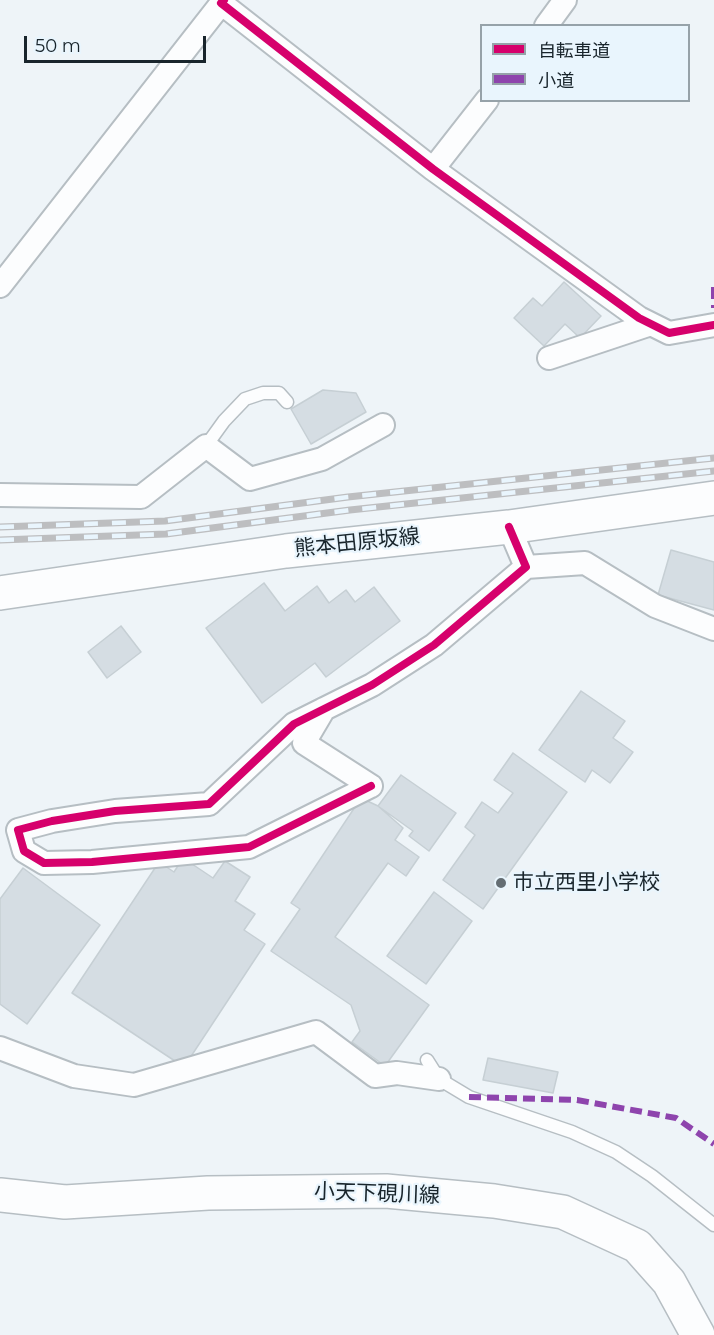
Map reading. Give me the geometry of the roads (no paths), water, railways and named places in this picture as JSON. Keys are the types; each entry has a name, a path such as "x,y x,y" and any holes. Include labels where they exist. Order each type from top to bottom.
{"main road":[{"name":"熊本田原坂線","path":"0,593 286,551 509,527 714,498"},
{"name":"小天下硯川線","path":"0,1195 65,1202 208,1193 386,1191 494,1201 563,1212 637,1246 669,1282 698,1335"}],"street":[{"path":"548,24 566,0"},
{"path":"0,286 223,2 433,169 651,324 669,333 714,325"},
{"path":"433,169 485,102"},
{"path":"549,357 651,324"},
{"path":"0,495 141,497 206,446 250,479 322,459 383,425"},
{"path":"509,527 526,567"},
{"path":"324,709 304,743 371,786 249,847 92,862 44,863 24,851 18,830 52,821 115,811 208,804 294,724 324,709 372,685 434,645 526,567 585,563 655,606 714,629"},
{"path":"0,1048 74,1076 134,1085 316,1032 375,1076 397,1072 440,1079"}],"lane":[{"path":"206,446 224,421 245,399 263,393 279,393 287,402"},
{"path":"427,1060 440,1079 469,1097 572,1132 616,1152 714,1225"}],"railway":[{"path":"0,527 165,521 348,497 714,458"},
{"path":"0,540 166,534 350,510 714,471"}],"place":[{"name":"市立西里小学校","path":"501,883"}]}
